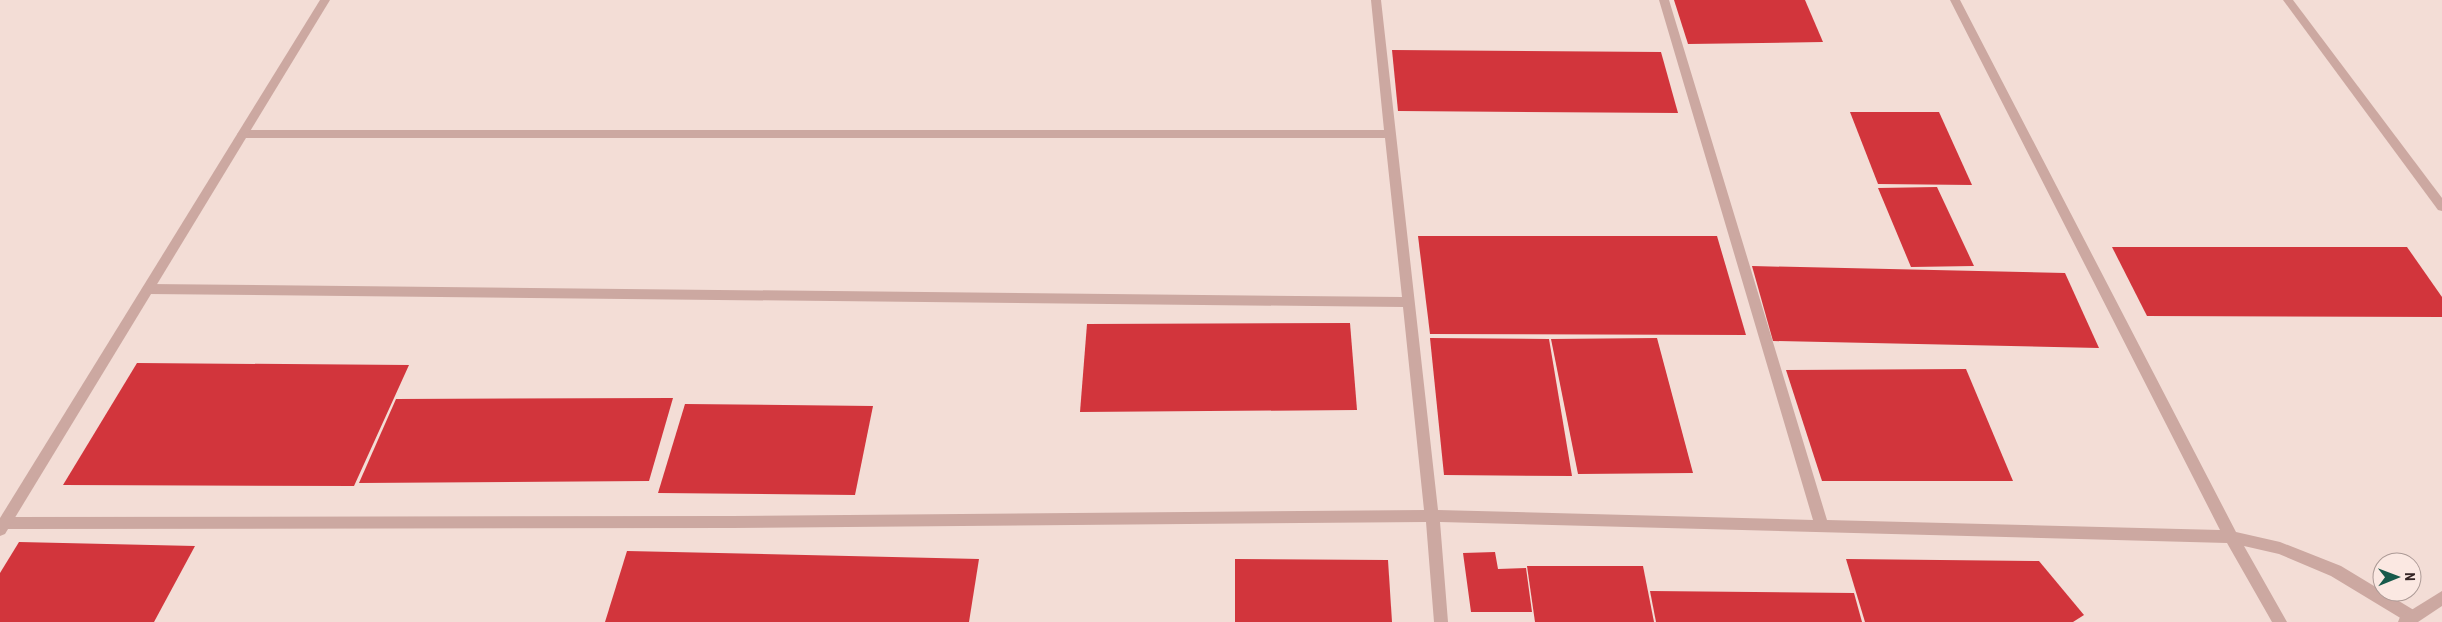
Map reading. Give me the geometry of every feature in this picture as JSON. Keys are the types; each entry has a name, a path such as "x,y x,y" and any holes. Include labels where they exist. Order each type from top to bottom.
{"street":[{"path":"2,526 325,0"},
{"path":"1376,0 1432,516 1441,622"},
{"path":"1664,0 1822,526"},
{"path":"1955,0 2231,537 2280,622"},
{"path":"2288,0 2442,207"},
{"path":"243,134 1391,134"},
{"path":"148,289 1409,302"},
{"path":"2,526 1432,516 2231,537 2280,548 2336,571 2408,620 2442,598"}],"building":[{"path":"1674,0 1805,0 1823,42 1688,44"},
{"path":"1392,50 1661,52 1678,113 1398,111"},
{"path":"1850,112 1939,112 1972,185 1878,184"},
{"path":"1937,187 1974,266 1911,267 1878,188"},
{"path":"1418,236 1717,236 1746,335 1430,334"},
{"path":"2112,247 2407,247 2442,297 2442,317 2147,316"},
{"path":"1752,266 2065,273 2099,348 1773,341"},
{"path":"1350,323 1357,410 1080,412 1087,324"},
{"path":"1430,338 1549,339 1572,476 1444,475"},
{"path":"1657,338 1693,473 1578,474 1551,339"},
{"path":"137,363 409,365 354,486 63,485"},
{"path":"1966,369 2013,481 1822,481 1786,370"},
{"path":"673,398 649,481 359,483 396,399"},
{"path":"685,404 873,406 855,495 658,493"},
{"path":"19,542 195,546 154,622 0,622 0,573"},
{"path":"627,551 979,559 969,622 605,622"},
{"path":"1495,552 1498,569 1526,568 1532,612 1471,612 1463,553"},
{"path":"1235,559 1388,560 1392,622 1235,622"},
{"path":"1846,559 2039,561 2084,615 2073,622 1865,622"},
{"path":"1527,566 1643,566 1654,622 1535,622"},
{"path":"1650,591 1854,593 1862,622 1656,622"}]}
